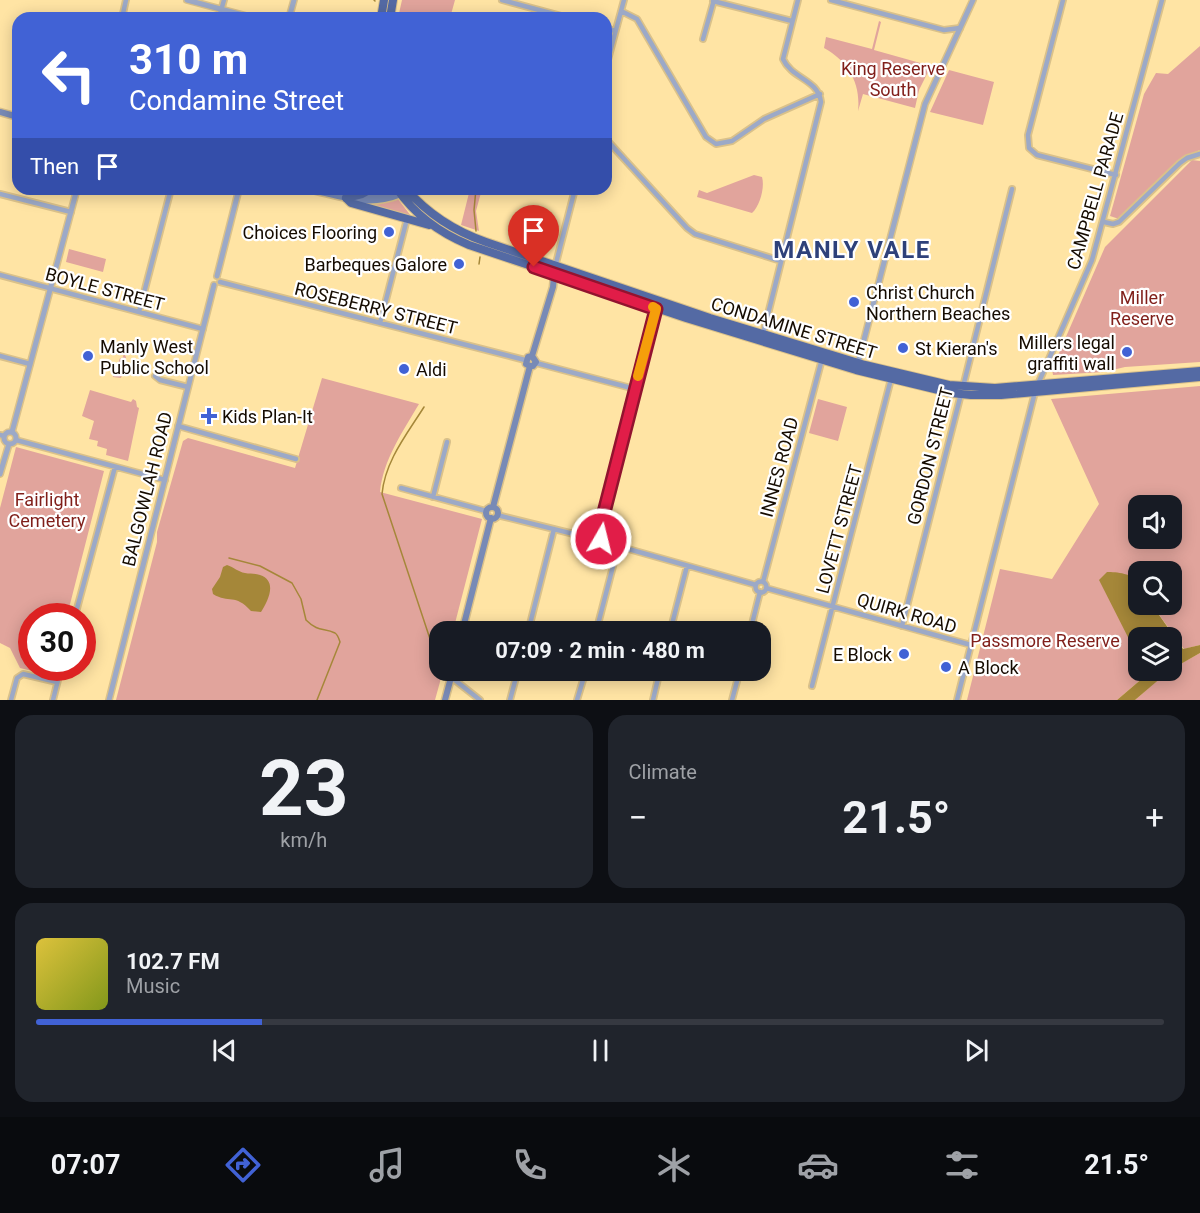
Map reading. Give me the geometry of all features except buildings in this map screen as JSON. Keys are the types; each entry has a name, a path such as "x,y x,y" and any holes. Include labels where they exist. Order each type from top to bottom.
{"highway":[{"path":"346,198 358,195"},
{"path":"404,195 417,213 436,228"},
{"name":"CONDAMINE STREET","path":"407,195 439,220 476,243"},
{"path":"346,198 351,203 436,228"},
{"name":"CONDAMINE STREET","path":"436,228 456,240 476,243 555,270 763,334 891,379 962,391 1001,394 1037,388 1200,371"},
{"name":"CONDAMINE STREET","path":"555,270 656,309 822,359 933,382 962,391"},
{"name":"CONDAMINE STREET","path":"1037,388 1200,377"}],"main road":[{"path":"333,195 346,198 380,195"},
{"path":"533,365 526,363 525,360 532,356 553,287 555,270"},
{"path":"493,507 536,358 532,356"},
{"path":"493,507 486,511 487,516 494,517"},
{"path":"465,621 497,510 493,507"},
{"path":"445,700 450,681"}],"street":[{"path":"187,0 233,12"},
{"path":"221,12 224,0"},
{"path":"502,0 547,12"},
{"path":"612,43 624,0"},
{"path":"763,334 821,109 820,94 813,85 789,68 783,59 798,0"},
{"path":"831,0 944,30 960,28"},
{"path":"857,366 925,104 973,0"},
{"path":"1063,0 1028,135 1029,148 1037,155 1116,175"},
{"name":"CAMPBELL PARADE","path":"957,700 1037,388 1092,260 1162,0"},
{"path":"703,39 714,1 792,21"},
{"path":"621,11 637,19 706,137 716,144 727,143 764,119 820,94"},
{"path":"944,30 954,42"},
{"path":"612,146 695,234 782,261"},
{"path":"1104,222 1113,224 1122,220 1180,163 1200,154"},
{"name":"GORDON STREET","path":"902,626 1012,189"},
{"path":"0,194 71,212"},
{"path":"12,432 75,195"},
{"path":"139,312 169,195"},
{"path":"214,285 220,282 217,276 237,195"},
{"path":"555,270 574,195"},
{"path":"380,323 407,219"},
{"name":"BOYLE STREET","path":"0,274 203,329"},
{"name":"BALGOWLAH ROAD","path":"109,700 214,285 211,280 217,276"},
{"name":"ROSEBERRY STREET","path":"220,282 525,360"},
{"path":"597,538 656,309"},
{"path":"0,356 30,364"},
{"name":"INNES ROAD","path":"763,582 822,359"},
{"path":"533,365 635,389"},
{"path":"155,376 160,380 188,387"},
{"name":"LOVETT STREET","path":"812,686 891,379"},
{"path":"178,426 296,459"},
{"path":"9,444 2,436 12,432"},
{"path":"12,432 16,440"},
{"path":"9,444 16,440"},
{"path":"16,440 165,480"},
{"path":"433,496 447,442"},
{"path":"0,474 9,444"},
{"path":"78,603 115,467"},
{"path":"401,488 486,511"},
{"path":"494,517 597,538 618,547 756,585"},
{"path":"531,621 554,529"},
{"path":"599,621 618,547"},
{"path":"673,621 687,566"},
{"path":"756,585 760,581 766,588 765,591 759,592"},
{"path":"752,621 759,592 756,585"},
{"name":"QUIRK ROAD","path":"766,588 971,645"},
{"path":"11,700 16,682 20,676 26,674 57,682 53,700"},
{"path":"460,681 480,700"},
{"path":"510,700 515,681"},
{"path":"577,700 583,681"},
{"path":"652,700 657,681"},
{"path":"732,700 737,681"}],"green space":[{"path":"402,0 455,0 452,12 399,12"},
{"name":"King Reserve South","path":"879,21 881,22 874,50 931,66 919,90 915,108 863,94 858,111 857,91 851,74 840,59 824,48 826,37 872,49"},
{"path":"1200,46 1200,150 1181,158 1119,219 1110,216 1144,94 1156,73 1168,74"},
{"path":"949,70 994,82 983,125 930,112"},
{"name":"Miller Reserve","path":"1192,160 1200,161 1200,362 1053,375 1052,369 1105,247"},
{"path":"754,175 762,177 763,186 759,201 752,213 697,197 699,190 707,193"},
{"path":"468,195 480,195 476,211 479,231 461,225"},
{"path":"398,199 411,216 370,206 370,204"},
{"path":"69,249 106,259 103,272 66,262"},
{"path":"124,354 126,357 121,378 113,377 120,358 122,359"},
{"path":"322,378 419,404 389,457 380,492 482,519 456,621 429,621 429,681 440,681 435,700 116,700 157,542 157,532 183,441 188,438 295,468"},
{"name":"Passmore Reserve","path":"1200,386 1200,645 1184,649 1182,627 1168,627 1159,615 1182,615 1182,561 1128,561 1128,615 1136,615 1137,627 1128,627 1128,681 1139,681 1117,700 967,700 1000,569 1052,579 1099,504 1051,399"},
{"path":"90,390 131,402 133,399 136,401 139,408 128,461 106,455 107,449 97,446 98,441 89,439 94,421 82,416"},
{"path":"818,399 847,407 838,441 809,433"},
{"name":"Fairlight Cemetery","path":"16,447 104,471 70,603 18,603 18,664 10,648 0,643 0,508"},
{"path":"1200,653 1200,700 1135,700 1157,681 1182,681 1182,663"}],"shaded area":[{"path":"227,565 243,572 260,575 269,582 269,597 261,612 251,611 241,602 213,594 212,589 223,567"},
{"path":"1107,572 1128,575 1128,615 1159,615 1168,627 1128,627 1128,637 1099,580"},
{"path":"1200,645 1200,653 1182,663 1182,648"},
{"path":"1139,681 1157,681 1135,700 1117,700"}],"waterway":[{"path":"475,195 476,231"},
{"path":"479,264 480,257"},
{"path":"424,407 392,459 382,494 429,636"},
{"path":"229,558 260,566 292,583 301,599 306,620 314,627 331,631 338,636 340,642 317,700"}],"slow traffic":[{"path":"638,376 656,309 653,307"}],"place":[{"name":"Choices Flooring","path":"389,232"},
{"name":"Barbeques Galore","path":"459,264"},
{"name":"Christ Church Northern Beaches","path":"854,302"},
{"name":"St Kieran's","path":"903,348"},
{"name":"Millers legal graffiti wall","path":"1127,352"},
{"name":"Manly West Public School","path":"88,356"},
{"name":"Aldi","path":"404,369"},
{"name":"Kids Plan-It","path":"209,416"},
{"name":"E Block","path":"904,654"},
{"name":"A Block","path":"946,667"}],"district":[{"name":"MANLY VALE","path":"852,250"}],"route":[{"path":"534,267 656,309 598,535 601,539"}]}
